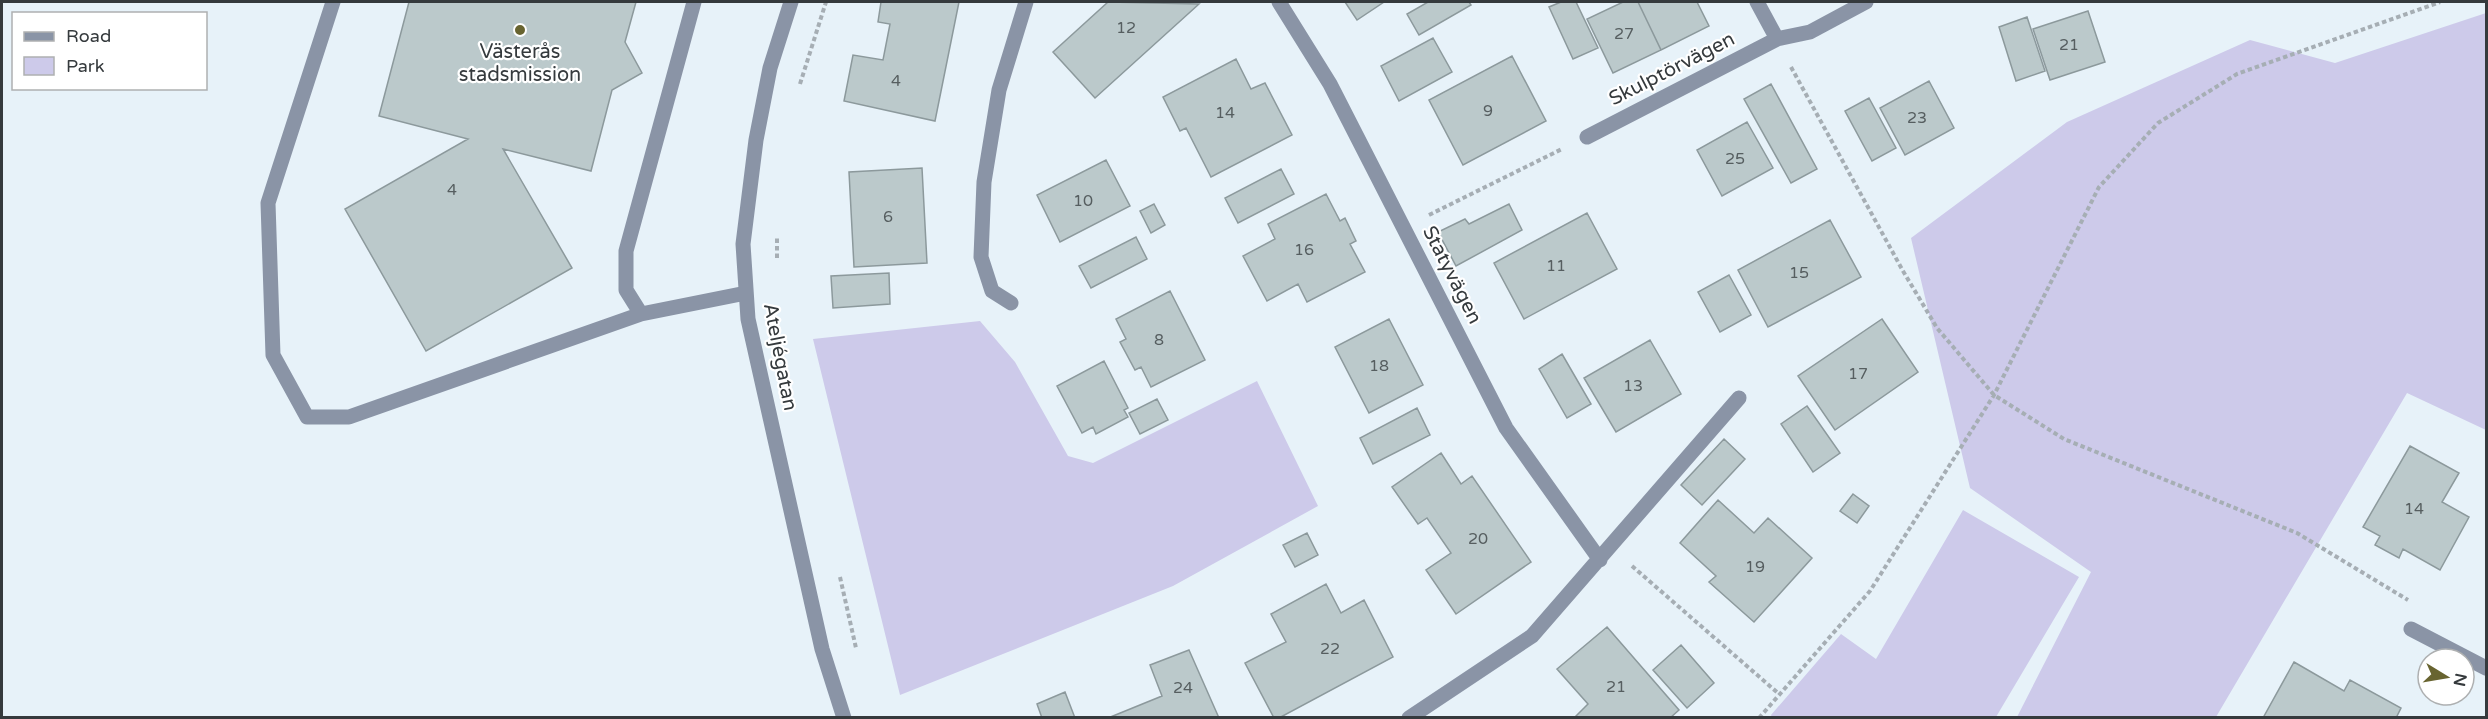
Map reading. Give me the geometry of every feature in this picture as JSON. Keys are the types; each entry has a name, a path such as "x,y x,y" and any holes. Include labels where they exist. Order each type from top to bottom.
{"street":[{"path":"333,2 268,203 273,356 308,417 349,417 641,314 746,293"},
{"path":"641,314 626,290 626,251 694,2"},
{"name":"Ateljégatan","path":"791,2 770,68 756,140 743,244 748,320 822,649 844,717"},
{"path":"1011,303 992,291 981,257 984,182 999,90 1026,2"},
{"name":"Statyvägen","path":"1279,2 1330,84 1506,428 1600,560"},
{"path":"1757,2 1778,39"},
{"name":"Skulptörvägen","path":"1587,137 1778,39 1810,32 1866,2"},
{"path":"1409,717 1532,636 1739,398"},
{"path":"2411,630 2487,668"}],"path":[{"path":"799,87 826,2"},
{"path":"1759,717 1870,591 1994,395 2099,187 2158,123 2237,74 2440,2"},
{"path":"1778,39 1908,280 1937,328 1994,395 2064,440 2296,533 2410,601 2411,630"},
{"path":"1404,227 1587,137"},
{"path":"777,226 777,270"},
{"path":"1600,560 1630,564 1779,694"},
{"path":"839,574 857,654"}],"green space":[{"path":"2486,13 2486,430 2407,393 2216,717 2017,717 2091,572 1970,488 1911,238 2067,122 2250,40 2335,63"},
{"path":"980,321 1015,362 1068,456 1093,463 1257,381 1318,506 1173,586 900,695 813,339"},
{"path":"1963,510 2079,577 1996,717 1772,717 1771,715 1841,634 1876,659"}],"building":[{"path":"409,2 636,2 625,42 642,73 612,90 591,171 503,149 572,268 426,351 345,209 468,139 379,116"},
{"path":"881,2 959,2 935,121 844,101 853,55 883,60 890,24 878,22"},
{"path":"1108,2 1199,4 1095,98 1053,52"},
{"path":"1345,2 1384,2 1357,20"},
{"path":"1428,2 1469,2 1471,5 1419,35 1407,14"},
{"path":"1561,2 1576,2 1598,48 1573,59 1549,7"},
{"path":"1623,2 1638,2 1661,50 1613,73 1587,19"},
{"path":"1638,2 1697,2 1709,26 1661,50"},
{"path":"2088,11 2105,62 2050,80 2033,29"},
{"path":"2027,17 2045,71 2016,81 1999,27"},
{"path":"1433,38 1452,72 1399,101 1381,66"},
{"path":"1512,56 1546,121 1463,165 1429,100"},
{"path":"1236,59 1251,89 1265,83 1292,135 1211,177 1186,128 1180,131 1163,97"},
{"path":"1929,81 1954,128 1905,155 1880,108"},
{"path":"1771,84 1817,169 1791,183 1744,99"},
{"path":"1869,98 1896,148 1872,161 1845,111"},
{"path":"1747,122 1773,168 1722,196 1697,150"},
{"path":"1106,160 1130,206 1060,242 1037,195"},
{"path":"922,168 927,263 854,267 849,172"},
{"path":"1281,169 1294,194 1238,223 1225,198"},
{"path":"1326,194 1340,221 1345,218 1356,241 1350,244 1365,272 1307,302 1298,284 1267,301 1243,256 1275,239 1268,224"},
{"path":"1154,204 1165,225 1151,233 1140,211"},
{"path":"1509,204 1522,230 1456,266 1438,232 1465,219 1469,224"},
{"path":"1587,213 1617,269 1524,319 1494,263"},
{"path":"1830,220 1861,277 1768,327 1738,270"},
{"path":"1136,237 1147,259 1091,288 1079,266"},
{"path":"889,273 890,304 833,308 831,276"},
{"path":"1729,275 1751,315 1720,332 1698,292"},
{"path":"1170,291 1205,360 1151,387 1141,367 1135,370 1120,342 1126,339 1116,319"},
{"path":"1389,319 1423,385 1369,413 1335,347"},
{"path":"1882,319 1918,372 1835,430 1798,376"},
{"path":"1650,340 1681,394 1616,432 1584,378"},
{"path":"1562,354 1591,404 1567,418 1539,369"},
{"path":"1104,361 1128,408 1124,410 1128,417 1096,434 1093,427 1082,433 1057,386"},
{"path":"1157,399 1168,420 1140,434 1129,413"},
{"path":"1807,406 1840,453 1813,472 1781,424"},
{"path":"1417,408 1430,435 1373,464 1360,438"},
{"path":"1724,439 1745,459 1702,505 1681,485"},
{"path":"2410,446 2459,473 2442,502 2469,517 2440,570 2403,549 2399,558 2375,545 2380,536 2363,527"},
{"path":"1441,453 1461,484 1472,476 1531,562 1456,614 1426,570 1451,553 1427,518 1418,524 1392,487"},
{"path":"1853,494 1869,506 1857,523 1840,511"},
{"path":"1718,500 1754,533 1768,518 1812,558 1754,622 1709,582 1716,576 1680,543"},
{"path":"1307,533 1318,555 1295,567 1283,545"},
{"path":"1326,584 1341,613 1364,600 1393,657 1279,718 1274,718 1245,663 1286,642 1271,614"},
{"path":"1607,627 1679,710 1670,718 1574,718 1588,704 1557,669"},
{"path":"1681,645 1714,683 1687,708 1653,670"},
{"path":"1189,650 1219,718 1108,718 1162,696 1150,665"},
{"path":"2294,662 2344,691 2350,680 2401,708 2396,718 2263,718"},
{"path":"1065,692 1075,718 1042,718 1037,704"}],"place":[{"name":"Västerås stadsmission","path":"520,30"}]}
